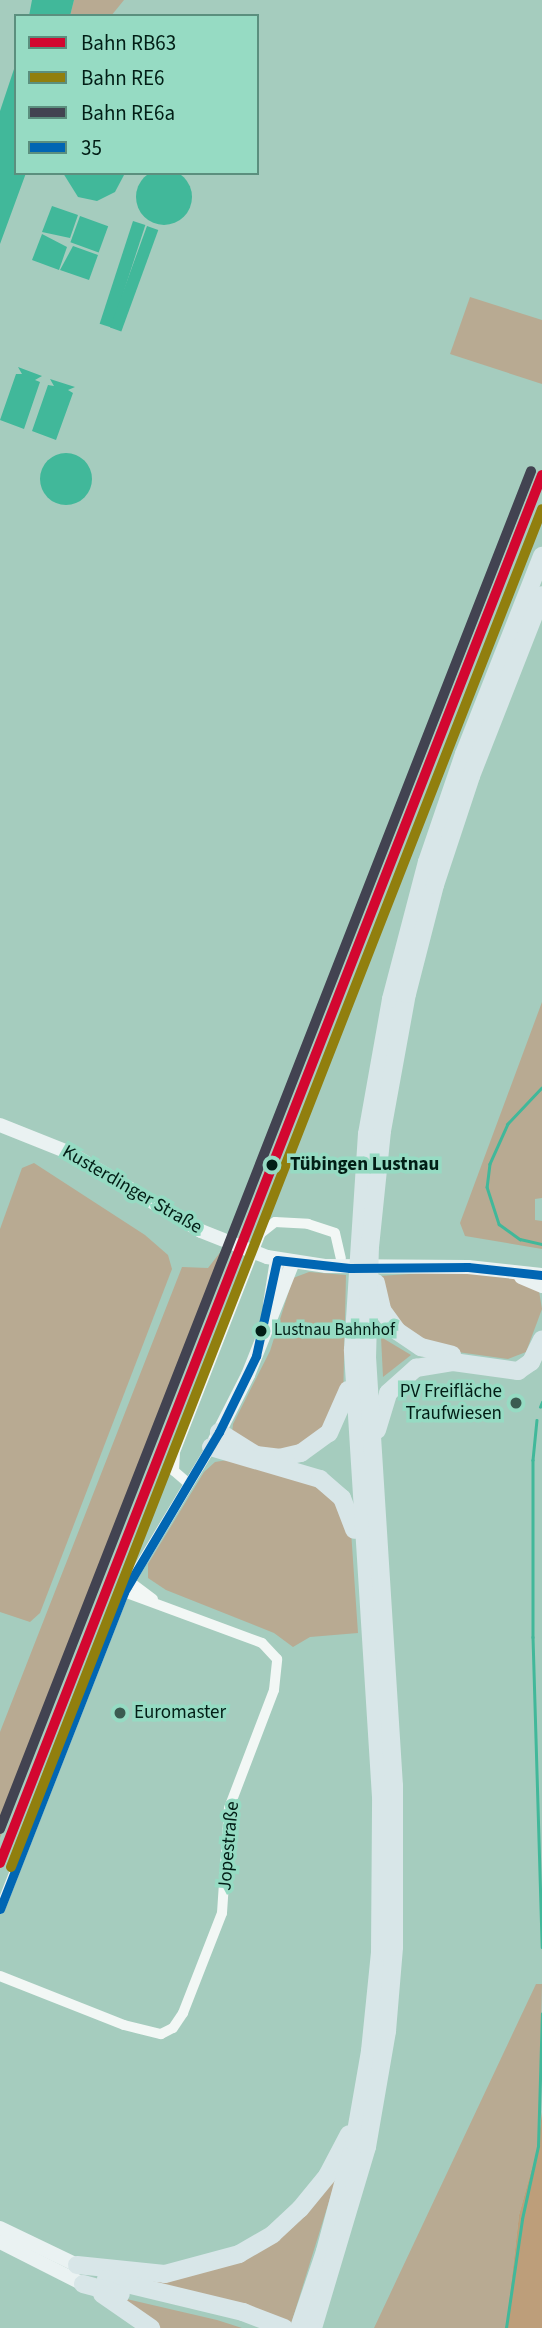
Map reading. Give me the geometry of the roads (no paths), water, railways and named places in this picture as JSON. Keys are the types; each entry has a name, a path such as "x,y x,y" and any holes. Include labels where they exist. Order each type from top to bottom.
{"highway":[{"path":"299,2328 336,2215 359,2116 377,1992 382,1876 377,1731 353,1384 362,1178 391,999 440,820 542,556"},
{"path":"313,2328 348,2224 367,2147 387,2031 394,1947 394,1786 373,1488 367,1359 370,1247 388,1093 419,942 463,797 542,595"},
{"path":"370,1247 385,1317 402,1336 421,1347 493,1362 517,1362 532,1348 542,1320"},
{"path":"373,1488 380,1409 400,1379 416,1368 439,1361 518,1371 531,1362 542,1339"},
{"path":"215,1440 256,1455 279,1458 301,1453 323,1440 335,1426 353,1384"},
{"path":"215,1440 320,1479 342,1498 362,1541"},
{"path":"78,2265 165,2274 206,2266 250,2248 283,2226 310,2198 359,2116"},
{"path":"78,2265 125,2285 262,2324"},
{"path":"83,2284 285,2328"},
{"path":"83,2284 151,2328"}],"street":[{"name":"Kusterdinger Straße","path":"0,1125 70,1153 209,1235 272,1259 326,1266 468,1267 542,1275"},
{"path":"188,1483 174,1471 175,1452 261,1233 275,1222 308,1224 335,1233 341,1258"},
{"path":"256,1356 272,1259"},
{"path":"0,1909 124,1592 215,1440 256,1356 293,1262"},
{"name":"Kusterdinger Straße","path":"513,1273 542,1286"},
{"name":"Jopestraße","path":"129,1581 153,1599"},
{"name":"Jopestraße","path":"0,1976 150,2034 173,2028 190,1996 224,1905 232,1798 274,1690 278,1665 275,1654 262,1643 153,1599 124,1592"},
{"path":"0,2228 78,2265"},
{"path":"0,2242 83,2284"}],"waterway":[{"path":"542,1088 508,1124 490,1164 487,1187 499,1224 520,1239 542,1244"},
{"path":"540,1407 542,1402"},
{"path":"537,1420 533,1460 533,1637 542,1947"},
{"path":"506,2328 522,2219 538,2146 542,2014"}],"rail line":[{"name":"RE6a","path":"0,1829 531,471"},
{"name":"RB63","path":"0,1863 542,475"},
{"name":"RE6","path":"11,1867 542,509"}],"place":[{"name":"Tübingen Lustnau","path":"272,1165"},
{"name":"Lustnau Bahnhof","path":"261,1331"},
{"name":"PV Freifläche Traufwiesen","path":"516,1403"},
{"name":"Euromaster","path":"120,1713"}]}
